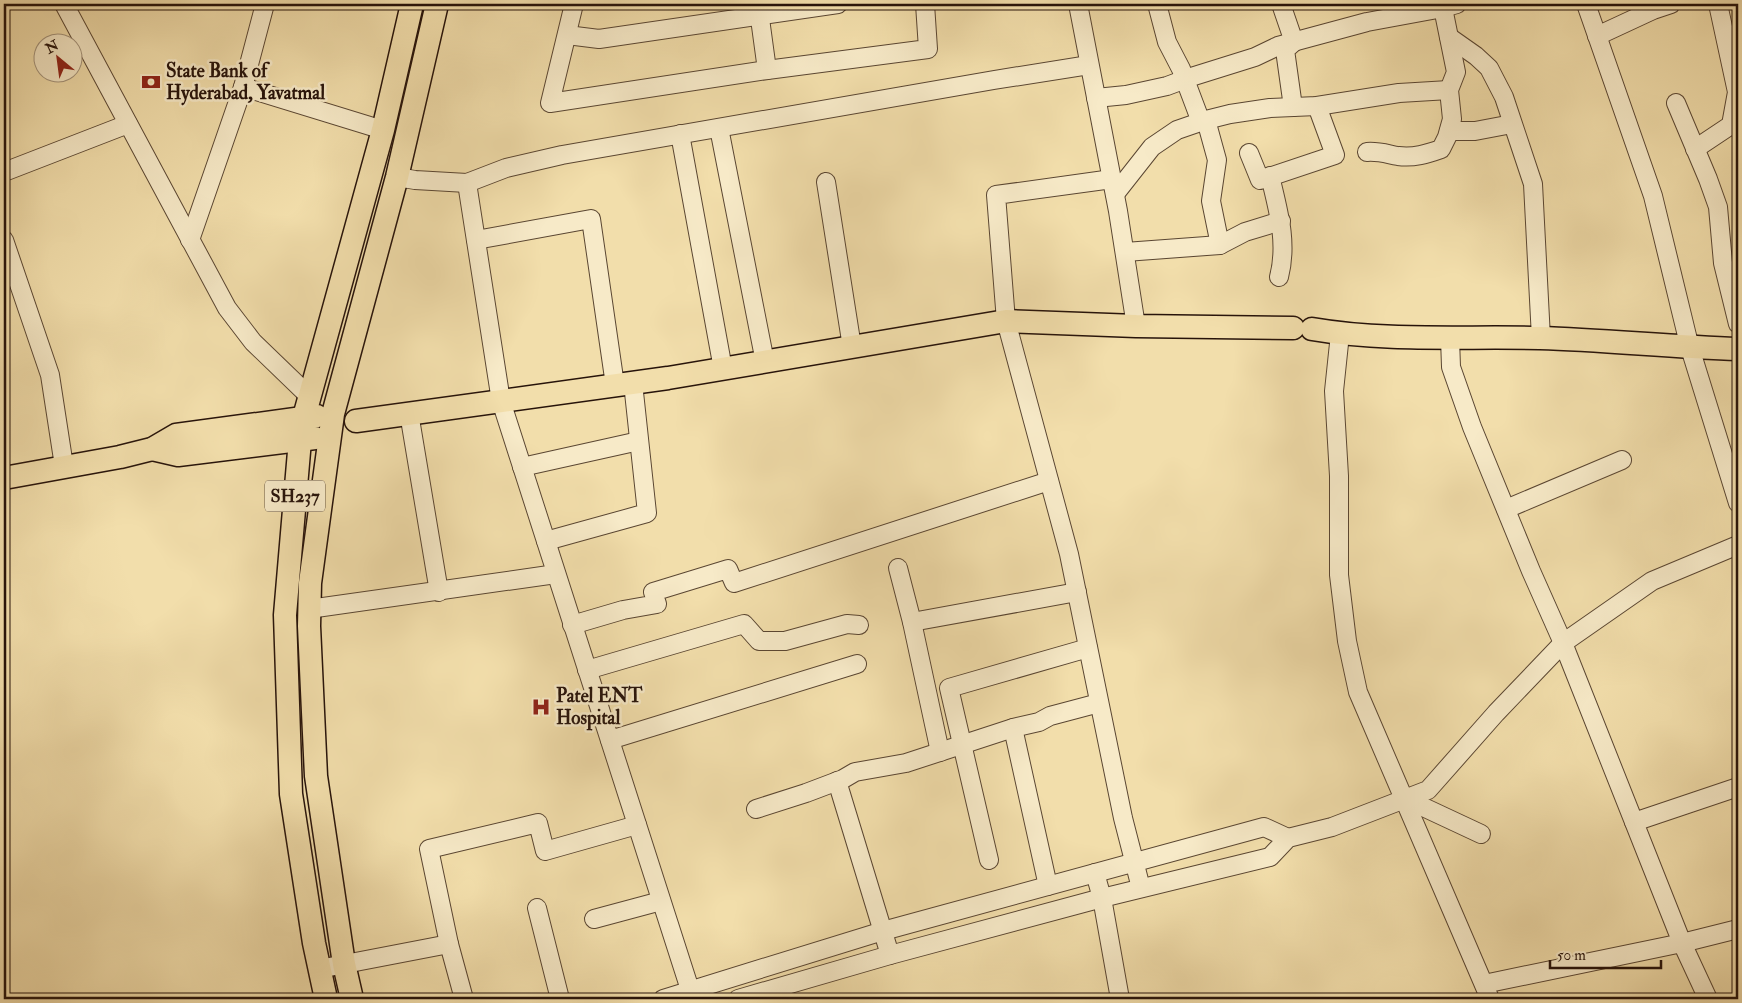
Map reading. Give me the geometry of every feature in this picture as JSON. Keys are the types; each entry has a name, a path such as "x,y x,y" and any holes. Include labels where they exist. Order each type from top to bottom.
{"main road":[{"name":"SH237","path":"326,999 319,969 291,794 285,615 300,440 306,407 383,130 412,4"},
{"name":"SH237","path":"352,999 344,964 315,769 309,609 310,583 331,425 397,177 437,4"},
{"path":"356,421 723,369 1006,321 1303,329 1340,334 1450,338 1541,338 1690,348 1738,349"},
{"path":"4,478 120,457 152,449 176,435 306,407 331,425 300,440 178,455 152,449"}],"street":[{"path":"64,4 227,308 306,407"},
{"path":"190,240 243,87 265,4"},
{"path":"574,4 550,103 767,70 928,49 925,4"},
{"path":"567,35 599,40 758,9 838,4"},
{"path":"1078,4 1125,252 1136,326"},
{"path":"1157,4 1167,42 1203,121 1217,160 1211,201 1220,244"},
{"path":"1281,4 1294,42"},
{"path":"1586,4 1652,196 1690,348 1738,503"},
{"path":"1597,36 1653,10 1671,4"},
{"path":"1697,153 1731,125 1737,92 1718,4"},
{"path":"1096,98 1126,95 1167,86 1254,58 1264,52 1294,42 1367,22 1395,10 1450,6 1449,37 1456,72 1449,90 1452,119 1442,149 1427,154 1411,156 1374,151 1366,152"},
{"path":"758,9 767,70"},
{"path":"1449,37 1476,56 1489,68 1504,97 1533,184 1541,338"},
{"path":"1293,107 1286,50 1294,42"},
{"path":"397,177 466,183 506,168 562,155 1089,65"},
{"path":"243,87 383,130"},
{"path":"1141,888 1123,818 1069,554 1006,321 996,195 1113,187 1152,147 1177,130 1230,114 1270,108 1317,106 1399,93 1449,90"},
{"path":"1676,103 1718,207 1723,263 1738,324"},
{"path":"1249,153 1260,180 1335,155 1317,106"},
{"path":"4,172 128,124"},
{"path":"1449,132 1475,131 1512,124"},
{"path":"718,128 765,362"},
{"path":"680,134 723,369"},
{"path":"1270,176 1284,241 1280,276"},
{"path":"826,182 852,347"},
{"path":"466,183 500,401 691,995"},
{"path":"476,240 591,219 624,384 639,441 647,513 546,541"},
{"path":"1125,252 1220,244 1244,232 1281,221"},
{"path":"4,240 50,375 64,466"},
{"path":"1340,334 1334,391 1339,476 1339,575 1347,641 1358,692 1487,992 1738,929"},
{"path":"1450,338 1451,367 1472,427 1563,644 1682,943 1708,999"},
{"path":"409,413 439,592"},
{"path":"331,425 356,421"},
{"path":"522,466 639,441"},
{"path":"1506,509 1622,460"},
{"path":"572,625 623,610 656,604 653,592 728,569 734,583 1049,481"},
{"path":"748,974 747,998 890,955 1102,898 1270,857 1292,838 1332,827 1428,790 1496,713 1563,644 1652,581 1738,545"},
{"path":"898,568 912,622 940,752"},
{"path":"309,609 556,574"},
{"path":"912,622 1077,592"},
{"path":"587,670 744,624 759,641 785,641 847,624 859,625"},
{"path":"990,860 949,688 1088,648"},
{"path":"610,740 856,664"},
{"path":"756,809 806,793 855,772 906,763 1013,728 1039,722 1050,716 1100,703"},
{"path":"1013,728 1048,886"},
{"path":"837,781 890,955"},
{"path":"1634,822 1738,787"},
{"path":"1404,798 1481,834"},
{"path":"464,999 449,944 429,848 538,823 545,851 637,825"},
{"path":"663,999 715,991 748,974 883,931 1264,827 1292,838"},
{"path":"1095,873 1102,898 1120,999"},
{"path":"594,919 661,901"},
{"path":"537,908 560,999"},
{"path":"319,969 449,944"}],"place":[{"name":"State Bank of Hyderabad, Yavatmal","path":"151,82"},
{"name":"Patel ENT Hospital","path":"541,707"}]}
